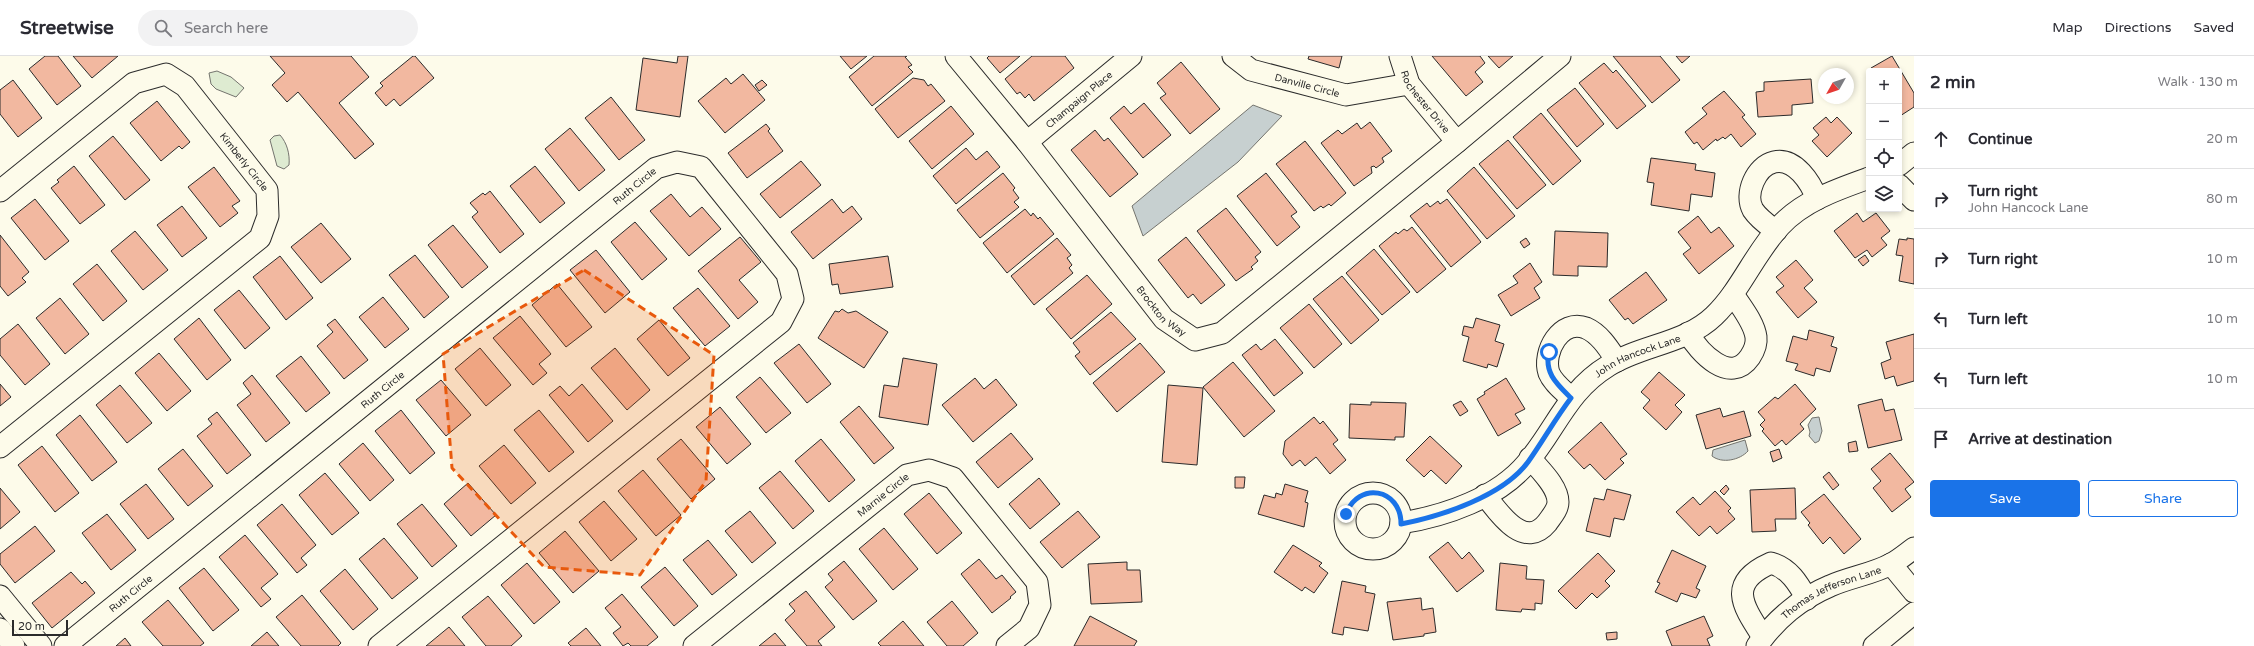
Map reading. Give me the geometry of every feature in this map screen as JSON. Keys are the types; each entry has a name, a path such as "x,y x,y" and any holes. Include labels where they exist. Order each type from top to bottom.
{"street":[{"name":"Brockton Way","path":"956,56 1027,142 1164,319 1195,340 1222,333 1457,142"},
{"name":"Champaign Place","path":"1027,142 1131,56"},
{"name":"Danville Circle","path":"1233,56 1251,70 1346,94 1409,84"},
{"name":"Rochester Drive","path":"1400,56 1409,84 1457,142"},
{"path":"1457,142 1560,56"},
{"name":"Kimberly Circle","path":"0,191 134,83 166,74 185,86 267,190 268,216 260,238 0,447"},
{"path":"1902,163 1914,153"},
{"name":"Ruth Circle","path":"65,646 656,168 678,162 701,167 787,274 793,299 781,322 379,646"},
{"path":"1776,231 1761,219 1753,210 1750,201 1750,190 1754,181 1766,165 1774,162 1782,162 1794,167 1813,187 1817,199"},
{"name":"John Hancock Lane","path":"1401,524 1422,520 1485,495 1514,475 1530,458 1571,398 1590,378 1617,362 1688,333 1713,318 1733,294 1776,231 1798,210 1817,199 1866,179"},
{"path":"1902,188 1914,200"},
{"path":"1688,333 1700,351 1719,365 1730,368 1740,366 1747,361 1756,345 1756,336 1751,323 1733,294"},
{"path":"1571,398 1549,373 1547,360 1549,352 1559,335 1566,329 1576,326 1586,328 1602,341 1617,362"},
{"path":"1485,495 1501,516 1518,530 1527,532 1535,531 1545,526 1555,511 1558,502 1555,492 1530,458"},
{"name":"Marnie Circle","path":"694,646 907,476 929,470 953,478 1037,582 1040,605 1029,628 1007,646"},
{"name":"Thomas Jefferson Lane","path":"1760,642 1786,614 1807,599 1830,586 1891,564 1914,548"},
{"path":"1760,642 1742,600 1741,590 1744,582 1760,568 1771,563 1780,566 1798,583 1807,599"},
{"path":"1891,564 1914,592"},
{"path":"0,596 41,646"},
{"path":"1874,646 1914,613"},
{"path":"0,629 14,646"}],"highlighted area":[{"path":"584,270 714,355 706,481 640,575 544,567 452,468 443,354"}],"green space":[{"path":"217,71 231,77 244,88 236,97 216,89 211,84 209,73"},
{"path":"280,135 288,149 289,157 289,165 284,169 277,166 270,140 274,136"}],"shaded area":[{"path":"1253,105 1282,116 1238,162 1143,236 1132,206"},
{"path":"1819,417 1822,431 1819,441 1815,443 1809,436 1810,432 1808,425 1812,418"},
{"path":"1745,440 1748,451 1736,459 1721,460 1712,456 1713,450"}],"building":[{"path":"45,56 58,56 81,86 57,105 29,69"},
{"path":"73,56 118,56 92,78"},
{"path":"270,56 351,56 369,77 339,103 374,144 355,159 298,92 287,102 272,85 285,73"},
{"path":"413,56 415,56 434,78 400,106 394,99 386,106 375,93 383,86 380,83"},
{"path":"678,56 688,56 680,117 636,110 643,58 677,63"},
{"path":"840,56 867,56 851,69"},
{"path":"874,56 907,56 905,57 912,65 908,67 913,72 872,106 849,77"},
{"path":"989,56 1020,56 1000,73 987,58"},
{"path":"1032,56 1065,56 1074,68 1034,101 1029,94 1025,98 1020,92 1017,94 1005,79"},
{"path":"1309,56 1342,56 1339,68 1308,59"},
{"path":"1432,56 1480,56 1485,63 1475,72 1483,82 1466,96"},
{"path":"1488,56 1513,56 1499,68"},
{"path":"1613,56 1660,56 1680,80 1652,103"},
{"path":"1676,56 1690,56 1682,63"},
{"path":"1892,56 1899,68 1871,68"},
{"path":"1181,62 1220,109 1190,134 1160,98 1166,94 1157,83"},
{"path":"1604,63 1613,73 1616,70 1646,106 1617,129 1579,83"},
{"path":"1902,73 1914,93 1914,107 1902,115"},
{"path":"743,74 765,100 725,133 698,101 726,78 731,84"},
{"path":"913,78 924,80 928,86 931,84 945,101 898,138 875,109"},
{"path":"1811,79 1813,103 1792,105 1792,115 1758,117 1756,92 1764,91 1764,82"},
{"path":"13,80 42,118 18,137 0,114 0,90"},
{"path":"762,80 767,85 759,91 755,85"},
{"path":"1575,88 1604,124 1577,147 1547,110"},
{"path":"1724,91 1745,115 1742,117 1756,134 1741,147 1731,134 1725,139 1723,137 1717,141 1716,139 1703,150 1697,142 1694,144 1685,132 1707,114 1702,108"},
{"path":"611,97 645,140 619,160 585,118"},
{"path":"157,101 190,142 182,149 179,146 161,161 130,123"},
{"path":"1144,103 1171,135 1143,158 1110,118 1124,106 1131,114"},
{"path":"951,106 974,134 932,169 909,141"},
{"path":"1541,113 1581,161 1553,185 1513,137"},
{"path":"1826,117 1831,123 1837,117 1852,133 1827,157 1812,141 1819,135 1813,128"},
{"path":"1370,122 1392,151 1382,158 1384,162 1376,168 1374,166 1371,167 1372,173 1354,186 1321,143 1338,130 1342,134 1357,123 1361,129"},
{"path":"766,124 770,129 768,131 783,151 747,178 728,153"},
{"path":"570,128 605,170 579,191 545,149"},
{"path":"1095,130 1104,141 1108,138 1138,174 1110,197 1071,150"},
{"path":"113,136 150,180 125,200 89,156"},
{"path":"1508,140 1546,185 1517,209 1479,164"},
{"path":"1305,141 1346,193 1331,206 1329,204 1323,208 1321,206 1314,211 1276,164"},
{"path":"966,148 976,160 987,151 1000,167 956,204 933,176"},
{"path":"1651,158 1696,164 1695,170 1715,173 1712,197 1691,194 1689,211 1651,205 1654,183 1647,182"},
{"path":"801,161 821,185 780,218 760,194"},
{"path":"74,166 105,205 80,224 51,188 59,182 57,180"},
{"path":"535,166 565,203 540,223 510,186"},
{"path":"214,167 240,201 232,206 238,213 220,227 188,187"},
{"path":"1474,167 1515,216 1487,239 1447,191"},
{"path":"1003,173 1015,188 1013,190 1019,198 1014,202 1019,207 980,238 957,210"},
{"path":"1266,173 1297,212 1291,216 1300,227 1277,246 1237,196"},
{"path":"490,191 524,234 500,253 472,217 478,212 470,203 483,193 485,195"},
{"path":"671,194 690,217 702,207 721,229 689,256 650,211"},
{"path":"35,199 69,241 45,260 11,218"},
{"path":"832,199 843,213 852,206 862,219 813,259 791,232"},
{"path":"1447,199 1481,242 1451,267 1410,216 1427,203 1430,207 1438,201 1440,204"},
{"path":"182,206 207,238 182,257 157,225"},
{"path":"1226,208 1261,252 1255,257 1258,261 1251,267 1253,269 1236,281 1197,231"},
{"path":"1025,209 1031,216 1033,213 1038,219 1040,217 1054,234 1007,273 983,243"},
{"path":"1857,213 1863,222 1876,213 1890,231 1881,238 1887,245 1872,257 1867,250 1855,258 1834,231"},
{"path":"1698,216 1711,233 1719,227 1734,246 1699,274 1683,254 1691,248 1678,232"},
{"path":"635,222 667,259 642,280 611,242"},
{"path":"321,223 351,259 321,283 291,247"},
{"path":"453,225 488,267 462,288 428,245"},
{"path":"1412,227 1446,269 1417,293 1379,246 1396,232 1398,234 1404,229 1407,231"},
{"path":"135,231 168,270 143,290 111,251"},
{"path":"1555,231 1608,233 1607,267 1578,266 1578,276 1553,275"},
{"path":"0,235 29,272 22,278 26,282 8,296 0,286"},
{"path":"740,237 761,262 739,280 758,302 738,319 698,271"},
{"path":"1186,237 1225,285 1201,304 1193,294 1188,298 1158,260"},
{"path":"1057,238 1071,255 1067,258 1072,265 1069,268 1073,273 1034,305 1011,276"},
{"path":"1526,238 1530,244 1524,248 1520,242"},
{"path":"1907,238 1914,239 1914,284 1899,281 1903,256 1896,255 1899,239 1907,240"},
{"path":"1374,249 1410,292 1382,315 1346,273"},
{"path":"596,250 630,292 605,313 570,270"},
{"path":"415,255 449,297 424,318 389,275"},
{"path":"1865,255 1869,261 1863,266 1858,260"},
{"path":"280,256 313,298 286,320 253,277"},
{"path":"888,256 893,287 840,294 838,284 832,285 829,264"},
{"path":"1796,260 1813,280 1804,288 1817,302 1798,318 1776,292 1784,286 1776,277"},
{"path":"1530,263 1542,282 1534,288 1540,298 1511,316 1498,295 1518,283 1513,276"},
{"path":"97,264 127,301 103,321 73,284"},
{"path":"1646,272 1667,300 1633,324 1628,318 1625,320 1609,300"},
{"path":"1087,275 1112,304 1071,339 1046,309"},
{"path":"1342,276 1379,320 1351,344 1313,299"},
{"path":"557,284 592,327 566,347 532,305"},
{"path":"698,288 730,326 705,346 673,308"},
{"path":"239,290 270,328 245,349 214,310"},
{"path":"383,297 409,329 385,348 359,317"},
{"path":"60,298 89,334 65,354 36,318"},
{"path":"1309,304 1342,344 1314,368 1280,328"},
{"path":"842,309 848,313 856,311 888,332 864,368 818,338 835,311 839,312"},
{"path":"1111,312 1136,339 1090,375 1075,356 1080,352 1073,343"},
{"path":"520,316 551,354 539,364 547,373 533,385 493,338"},
{"path":"199,318 231,360 207,380 174,339"},
{"path":"1476,318 1500,325 1495,341 1504,344 1497,367 1488,364 1487,368 1463,361 1469,337 1462,335 1464,326 1473,328"},
{"path":"335,319 368,360 344,379 317,346 333,332 327,325"},
{"path":"659,320 690,358 668,376 637,339"},
{"path":"18,324 50,364 25,385 0,355 0,339"},
{"path":"1809,330 1834,337 1831,346 1837,348 1830,372 1816,368 1814,376 1795,370 1798,364 1786,361 1793,336 1807,340"},
{"path":"1914,334 1914,381 1897,386 1894,376 1885,379 1881,363 1891,359 1886,342"},
{"path":"1275,339 1303,373 1274,396 1242,355 1256,344 1261,350"},
{"path":"1140,343 1165,372 1117,412 1093,383"},
{"path":"799,344 831,384 807,403 774,363"},
{"path":"480,348 511,385 486,406 455,369"},
{"path":"615,348 650,390 627,410 591,368"},
{"path":"159,353 191,391 167,411 135,373"},
{"path":"301,356 330,393 306,412 276,376"},
{"path":"903,358 937,364 928,425 879,417 884,385 898,387"},
{"path":"1233,362 1275,411 1244,437 1203,387"},
{"path":"1659,372 1685,395 1675,405 1682,412 1666,430 1643,408 1650,400 1641,392"},
{"path":"252,375 290,423 266,442 237,405 251,394 243,383"},
{"path":"760,377 791,413 766,433 736,397"},
{"path":"975,378 984,389 996,379 1017,405 973,442 942,405"},
{"path":"1506,378 1525,409 1515,414 1521,423 1498,436 1477,399 1485,394 1484,392"},
{"path":"441,380 471,415 446,436 416,400"},
{"path":"0,384 11,397 0,406"},
{"path":"582,384 613,421 588,442 549,395 560,386 569,396"},
{"path":"1795,384 1816,409 1800,424 1804,429 1786,445 1782,440 1775,446 1762,431 1764,429 1760,425 1765,420 1758,412 1775,397 1778,399"},
{"path":"120,385 152,423 127,443 96,405"},
{"path":"1168,385 1203,388 1197,465 1162,462"},
{"path":"1882,399 1885,411 1894,409 1902,440 1868,448 1858,405"},
{"path":"1461,401 1468,411 1460,416 1453,405"},
{"path":"1371,402 1406,403 1404,437 1395,437 1395,440 1349,438 1350,404 1371,405"},
{"path":"859,406 894,448 874,464 840,422"},
{"path":"720,407 751,444 727,464 696,427"},
{"path":"1720,408 1723,417 1744,411 1751,436 1706,449 1696,415"},
{"path":"401,410 435,453 410,474 375,431"},
{"path":"539,410 574,452 549,472 514,430"},
{"path":"217,412 251,455 227,474 197,436 212,424 208,419"},
{"path":"80,415 117,462 92,481 56,435"},
{"path":"1314,417 1320,424 1323,421 1338,440 1333,444 1346,460 1330,474 1316,457 1305,466 1300,460 1292,466 1283,454 1285,441"},
{"path":"1601,422 1627,454 1620,459 1624,463 1605,480 1590,464 1584,469 1568,452"},
{"path":"1011,433 1033,459 998,488 976,462"},
{"path":"1430,436 1462,466 1446,484 1431,470 1424,477 1406,460"},
{"path":"681,439 715,479 691,499 657,459"},
{"path":"821,439 855,480 829,502 795,461"},
{"path":"1856,441 1858,451 1849,452 1848,443"},
{"path":"363,443 394,480 370,501 339,464"},
{"path":"504,445 536,483 511,504 479,466"},
{"path":"42,446 79,493 55,512 18,465"},
{"path":"183,449 213,486 188,506 158,469"},
{"path":"1779,449 1782,458 1773,462 1770,452"},
{"path":"1890,453 1914,482 1905,489 1911,497 1892,512 1873,488 1881,481 1871,469"},
{"path":"643,470 681,515 656,536 618,491"},
{"path":"780,471 814,511 793,529 759,488"},
{"path":"1829,472 1839,485 1833,490 1823,477"},
{"path":"325,473 359,513 332,535 299,495"},
{"path":"1235,477 1245,477 1244,488 1235,488"},
{"path":"1039,478 1060,504 1030,529 1009,504"},
{"path":"468,483 496,515 471,536 444,504"},
{"path":"146,484 174,519 148,539 120,504"},
{"path":"1285,484 1308,491 1305,502 1308,503 1304,527 1258,514 1264,495 1275,498 1276,493 1282,495"},
{"path":"1726,485 1729,489 1724,495 1720,491"},
{"path":"0,488 20,512 0,529"},
{"path":"1795,488 1796,519 1775,519 1776,531 1752,532 1750,490"},
{"path":"1607,489 1631,495 1624,520 1614,518 1610,537 1586,531 1594,498 1604,500"},
{"path":"1715,491 1731,508 1728,511 1735,519 1717,534 1710,526 1699,536 1676,512 1693,497 1700,505"},
{"path":"929,493 962,533 937,554 904,514"},
{"path":"1824,494 1861,539 1844,554 1830,537 1823,544 1808,525 1810,523 1801,512"},
{"path":"604,501 637,539 611,561 579,522"},
{"path":"282,504 316,545 301,558 307,565 297,573 257,525"},
{"path":"422,504 457,546 432,567 397,524"},
{"path":"750,511 776,543 752,563 725,531"},
{"path":"1078,511 1100,537 1062,568 1040,542"},
{"path":"107,514 136,550 111,570 82,533"},
{"path":"35,526 55,551 15,583 0,564 0,554"},
{"path":"884,528 918,569 893,590 859,549"},
{"path":"565,531 599,571 573,593 539,553"},
{"path":"245,535 278,574 261,588 271,599 261,607 219,557"},
{"path":"384,538 418,578 392,599 359,559"},
{"path":"708,540 737,575 712,595 683,560"},
{"path":"1448,542 1462,559 1469,552 1484,571 1457,592 1429,557"},
{"path":"1293,545 1322,563 1319,566 1328,573 1314,593 1305,587 1302,591 1274,572"},
{"path":"1672,550 1706,566 1696,588 1700,590 1696,598 1681,593 1677,602 1655,592 1660,583 1657,582"},
{"path":"1598,553 1615,571 1605,581 1610,586 1597,598 1592,593 1576,609 1558,591"},
{"path":"979,559 996,579 1002,575 1016,592 1010,597 1011,598 992,613 961,574"},
{"path":"844,561 877,601 853,620 825,587 833,580 828,574"},
{"path":"1127,562 1127,570 1140,570 1142,602 1091,604 1088,564"},
{"path":"527,563 560,602 534,624 501,585"},
{"path":"1500,563 1527,566 1526,579 1544,580 1542,604 1535,603 1535,610 1522,609 1521,612 1496,610"},
{"path":"665,567 698,606 674,626 641,587"},
{"path":"204,568 239,610 213,631 179,588"},
{"path":"345,569 378,609 353,630 320,591"},
{"path":"71,572 82,584 85,581 95,593 52,628 32,603"},
{"path":"1342,581 1366,586 1365,592 1375,594 1368,631 1344,627 1343,635 1332,633"},
{"path":"806,591 835,627 818,641 822,646 807,646 785,620 795,611 789,604"},
{"path":"622,594 658,637 647,646 631,646 628,643 623,646 613,633 621,627 605,608"},
{"path":"302,595 341,643 338,646 301,646 276,617"},
{"path":"488,596 522,636 511,646 486,646 462,617"},
{"path":"1421,598 1422,610 1433,608 1436,632 1424,634 1424,636 1393,640 1387,602"},
{"path":"168,600 204,643 200,646 163,646 142,622"},
{"path":"952,601 978,633 963,646 947,646 927,622"},
{"path":"1090,616 1137,641 1134,646 1074,646"},
{"path":"1704,616 1713,636 1707,639 1710,646 1672,646 1666,631"},
{"path":"903,621 924,646 881,646 878,643"},
{"path":"449,627 465,646 426,646"},
{"path":"586,628 601,646 571,646 568,643"},
{"path":"267,632 279,646 251,646"},
{"path":"1617,632 1617,639 1607,640 1606,633"},
{"path":"775,633 786,646 759,646"},
{"path":"125,638 131,646 116,646"}],"route":[{"path":"1346,514 1354,500 1367,493 1375,492 1389,497 1395,502 1401,516 1401,524 1422,520 1469,502 1499,487 1528,462 1571,398 1555,382 1549,373 1547,360 1549,352"}]}
